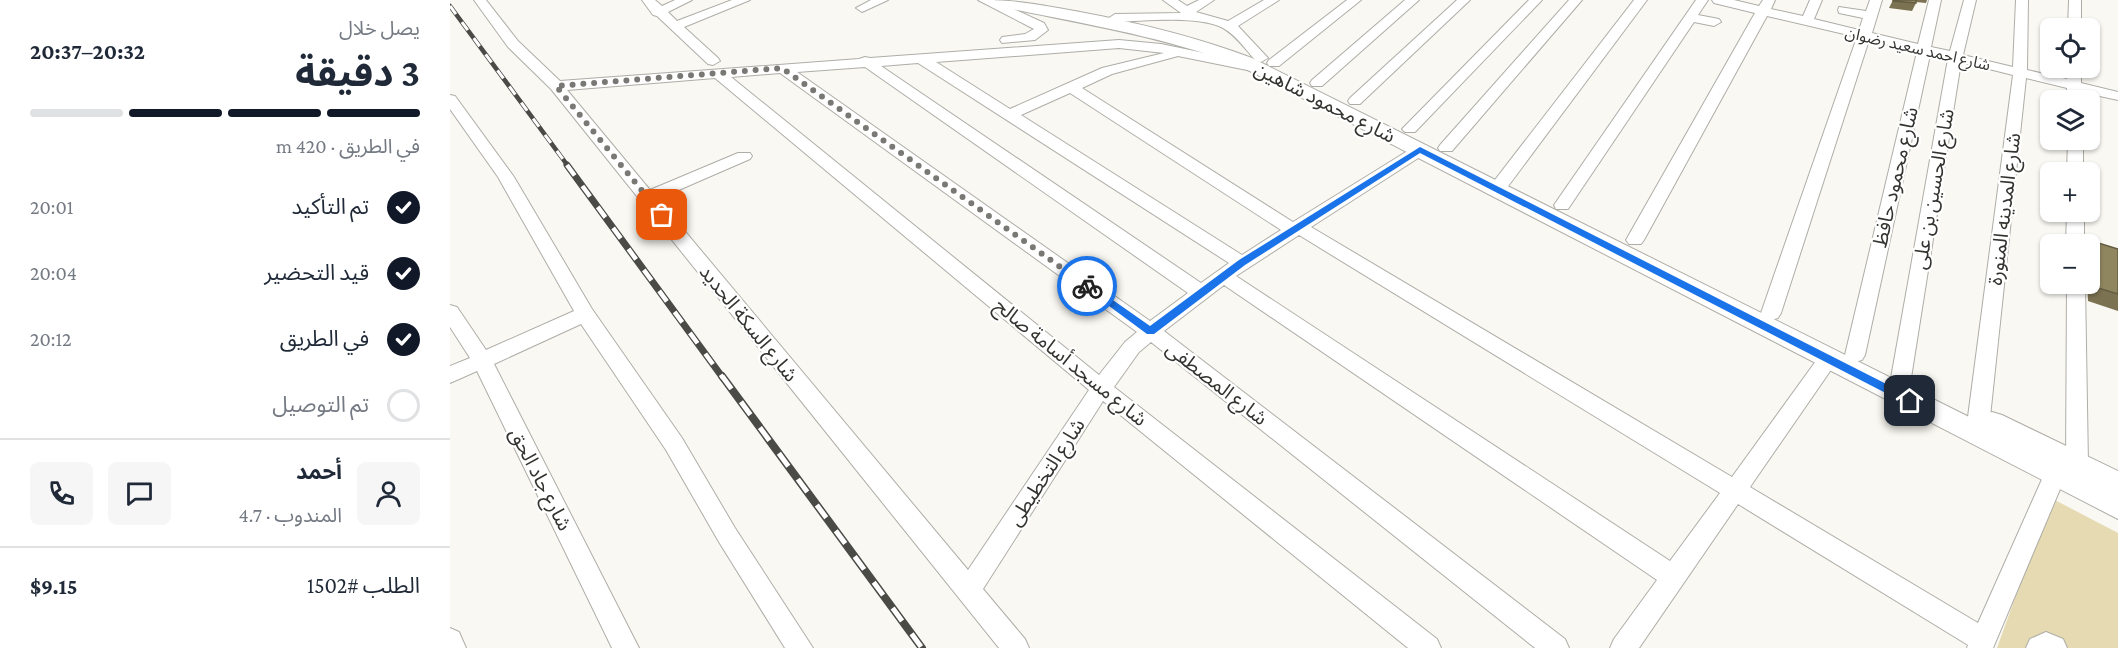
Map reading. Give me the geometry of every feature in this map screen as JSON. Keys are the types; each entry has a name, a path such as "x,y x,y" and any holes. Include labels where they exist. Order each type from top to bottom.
{"main road":[{"name":"شارع محمود شاهين","path":"993,0 1177,39 1266,64 1317,83 1355,101 1415,140 1446,148 1502,183 1562,205 1635,240 1771,313 1979,417 2066,470 2118,506"},
{"name":"شارع محمود شاهين","path":"1031,0 1208,38 1266,64 1502,183 1828,359 2066,470 2118,484"}],"street":[{"name":"شارع السكة الحديد","path":"480,0 513,44 550,80 647,197 1016,648"},
{"name":"شارع مسجد أسامة صالح","path":"648,0 715,67 1101,388 1428,648"},
{"path":"658,12 686,0"},
{"path":"675,26 744,0"},
{"path":"862,8 882,0"},
{"path":"550,80 1023,39 1037,35 1041,30 1040,26 1033,22 984,0"},
{"path":"1153,0 1179,11 1229,26 1266,64"},
{"path":"1115,18 1179,11 1208,0"},
{"path":"1229,26 1273,0"},
{"path":"715,67 782,68 1119,44 1266,64 1355,0"},
{"path":"1317,83 1413,0"},
{"path":"1355,101 1464,0"},
{"name":"شارع التخطيطى","path":"968,591 1101,388 1132,347 1200,292 1295,228 1415,140 1536,0"},
{"path":"1446,148 1576,0"},
{"path":"1502,183 1641,0"},
{"path":"1562,205 1702,0"},
{"name":"شارع احمد سعيد رضوان","path":"1718,0 1766,5 1807,21 2118,96"},
{"path":"1807,21 1816,0"},
{"path":"1771,313 1875,0"},
{"name":"شارع محمود حافظ","path":"1855,355 1935,0"},
{"name":"شارع الحسين بن على","path":"1901,378 1955,57 1970,0"},
{"name":"شارع المدينه المنورة","path":"1979,417 2020,72 2022,0"},
{"path":"2075,0 2075,18"},
{"path":"1635,240 1766,5"},
{"path":"1844,10 1870,16"},
{"path":"1690,17 1714,22"},
{"path":"1009,115 1126,65 1190,53"},
{"path":"920,58 1242,262"},
{"path":"865,62 1200,292"},
{"name":"شارع المصطفى","path":"782,68 1150,331 1556,648"},
{"path":"2074,78 2074,90"},
{"path":"1071,87 1295,228 1735,490 1981,644 2066,470 2075,294"},
{"path":"451,101 506,177 585,314 674,444 727,535 800,648"},
{"path":"647,197 744,156"},
{"path":"1223,276 1673,577"},
{"name":"شارع جاد الحق","path":"450,312 482,360 626,648"},
{"path":"450,375 585,314"},
{"path":"1623,648 1828,359"},
{"path":"450,641 453,648"},
{"path":"2039,648 2046,645 2054,648"}],"shaded area":[{"path":"2051,498 2118,533 2118,648 1997,648"}],"building":[{"path":"1916,0 1916,3 1893,1"},
{"path":"2100,244 2118,249 2118,294 2100,289"}],"railway":[{"path":"450,6 568,166"},
{"path":"567,165 723,378"},
{"path":"722,376 922,648"}],"way so far":[{"path":"662,215 556,86 782,68 1087,286"}],"route":[{"path":"1087,286 1150,331 1242,262 1420,150 1910,401"}]}
